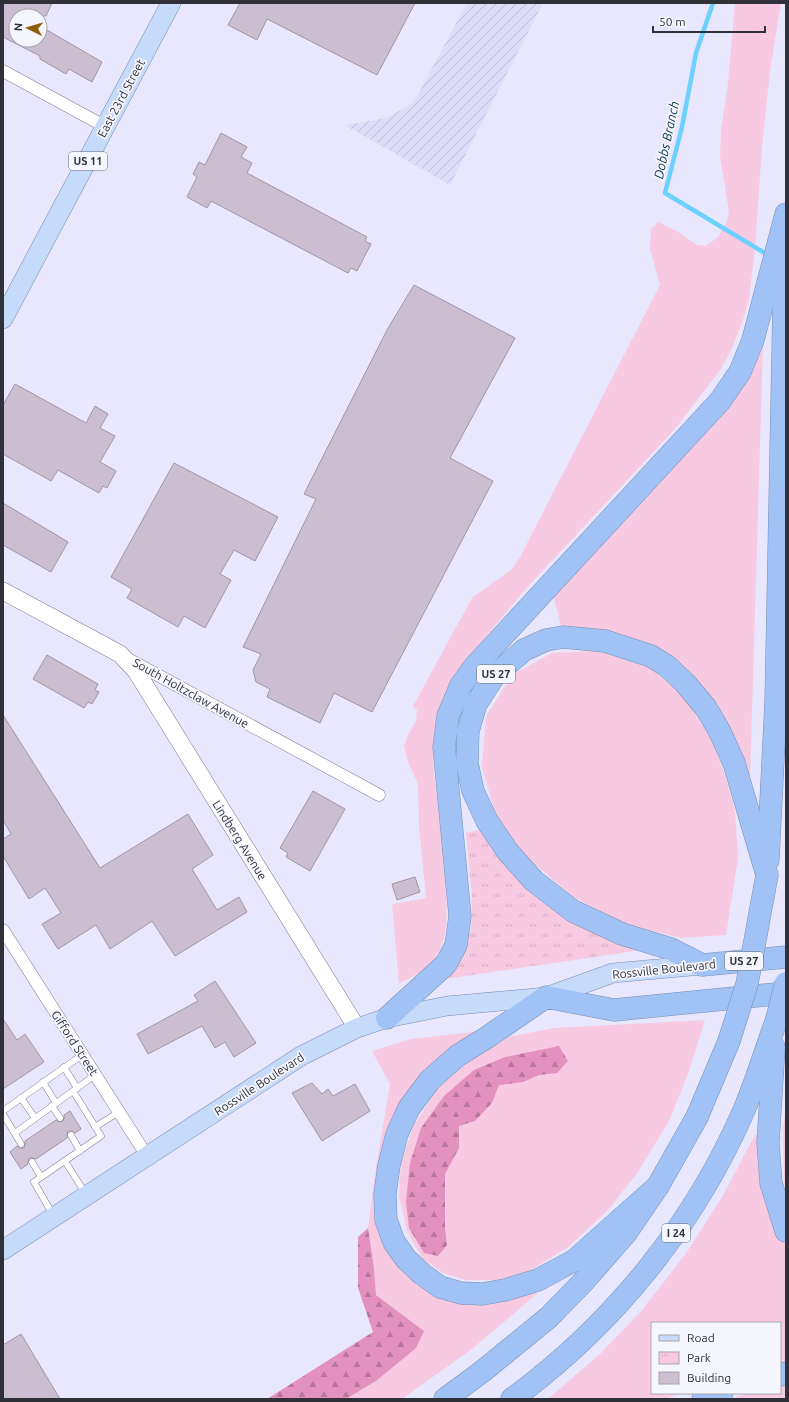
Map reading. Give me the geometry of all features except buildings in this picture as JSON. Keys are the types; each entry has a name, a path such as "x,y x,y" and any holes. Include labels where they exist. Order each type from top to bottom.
{"highway":[{"path":"445,1399 483,1371 549,1317 585,1280 626,1233 658,1186 697,1117 730,1041 747,984 768,876 776,701 786,213"},
{"path":"386,1018 446,964 456,945 460,916 444,747 448,716 461,686 475,666 720,401 740,372 753,340 786,213"},
{"name":"US 27","path":"702,965 672,949 622,934 573,911 534,881 508,852 487,821 474,791 467,763 468,731 476,704 494,676 524,650 546,640 563,637 605,641 651,656 667,666 685,683 706,708 720,732 734,763 768,876"},
{"name":"Rossville Boulevard","path":"702,965 786,957"},
{"name":"I 24","path":"512,1399 542,1377 588,1336 637,1283 675,1234 714,1171 744,1110 776,1022 786,983"},
{"name":"Rossville Boulevard","path":"546,997 614,1010 786,993"},
{"path":"546,997 457,1056 430,1080 409,1108 397,1134 389,1165 385,1194 386,1220 394,1242 406,1259 422,1274 440,1287 461,1292 482,1294 505,1290 538,1280 575,1260 658,1186"},
{"path":"776,1022 768,1143 771,1183 786,1231"},
{"path":"703,1399 719,1394"}],"main road":[{"name":"East 23rd Street","path":"3,320 171,3"},
{"name":"South Holtzclaw Avenue","path":"3,591 120,654"},
{"name":"Lindberg Avenue","path":"120,654 136,671 357,1028"},
{"name":"Rossville Boulevard","path":"3,1250 301,1056 357,1028 386,1018 447,1006 546,997 613,973 702,965"}],"street":[{"path":"3,71 106,127"},
{"name":"South Holtzclaw Avenue","path":"120,654 379,795"},
{"name":"Gifford Street","path":"3,930 147,1156"}],"lane":[{"path":"3,1111 82,1055"},
{"path":"54,1217 34,1182 100,1136 64,1067"},
{"path":"15,1133 95,1075"},
{"path":"43,1082 60,1118"},
{"path":"21,1098 35,1118"},
{"path":"95,1127 119,1112"},
{"path":"3,1114 21,1144"},
{"path":"71,1135 80,1150"},
{"path":"65,1160 86,1195"},
{"path":"32,1162 41,1177"}],"shaded area":[{"path":"467,3 543,3 450,185 345,125 387,118 414,102"}],"green space":[{"path":"735,3 781,3 770,71 762,147 755,249 749,298 743,320 732,348 721,369 675,429 531,583 455,673 450,682 438,712 433,743 434,768 446,890 446,929 444,939 436,957 432,962 419,973 399,983 392,904 426,898 419,826 418,784 408,762 404,746 416,721 417,710 413,706 472,598 512,569 520,557 660,285 650,249 651,229 658,222 677,231 697,245 706,246 718,237 727,221 729,212 720,156 721,131 728,83"},
{"path":"763,344 750,780 701,689 562,630 553,595"},
{"path":"598,651 650,668 683,694 711,739 725,775 735,811 738,858 726,935 681,938 621,923 572,896 524,855 496,817 482,767 486,716 512,675 552,653"},
{"path":"482,829 508,865 649,949 439,980 459,959 471,930 472,897 466,833"},
{"path":"705,1020 689,1071 669,1121 638,1172 608,1210 567,1248 528,1272 498,1280 466,1280 443,1273 422,1258 407,1231 399,1196 401,1162 414,1125 440,1085 459,1068 508,1037 554,1028"},
{"path":"483,1031 403,1104 389,1248 417,1285 450,1300 494,1300 538,1293 472,1349 402,1399 346,1399 376,1381 424,1331 376,1295 374,1268 368,1228 390,1084 372,1051 411,1039"},
{"path":"559,1046 568,1061 557,1073 539,1075 523,1082 499,1085 492,1103 475,1121 459,1126 459,1148 445,1174 445,1227 447,1245 438,1256 424,1253 409,1228 406,1202 410,1163 421,1128 444,1096 474,1070 505,1057"},
{"path":"786,1108 786,1188 784,1181 783,1128"},
{"path":"755,1135 762,1135 780,1235 786,1244 786,1362 781,1363 781,1322 651,1322 651,1394 680,1394 664,1399 548,1399 600,1354 642,1310 687,1252 722,1197"},
{"path":"368,1228 374,1268 376,1295 424,1331 416,1348 376,1381 346,1399 267,1399 373,1332 358,1288 358,1237"},
{"path":"786,1381 786,1399 729,1399 745,1394 781,1394 781,1383"}],"waterway":[{"name":"Dobbs Branch","path":"713,3 696,53 682,127 665,193 768,255"}]}
